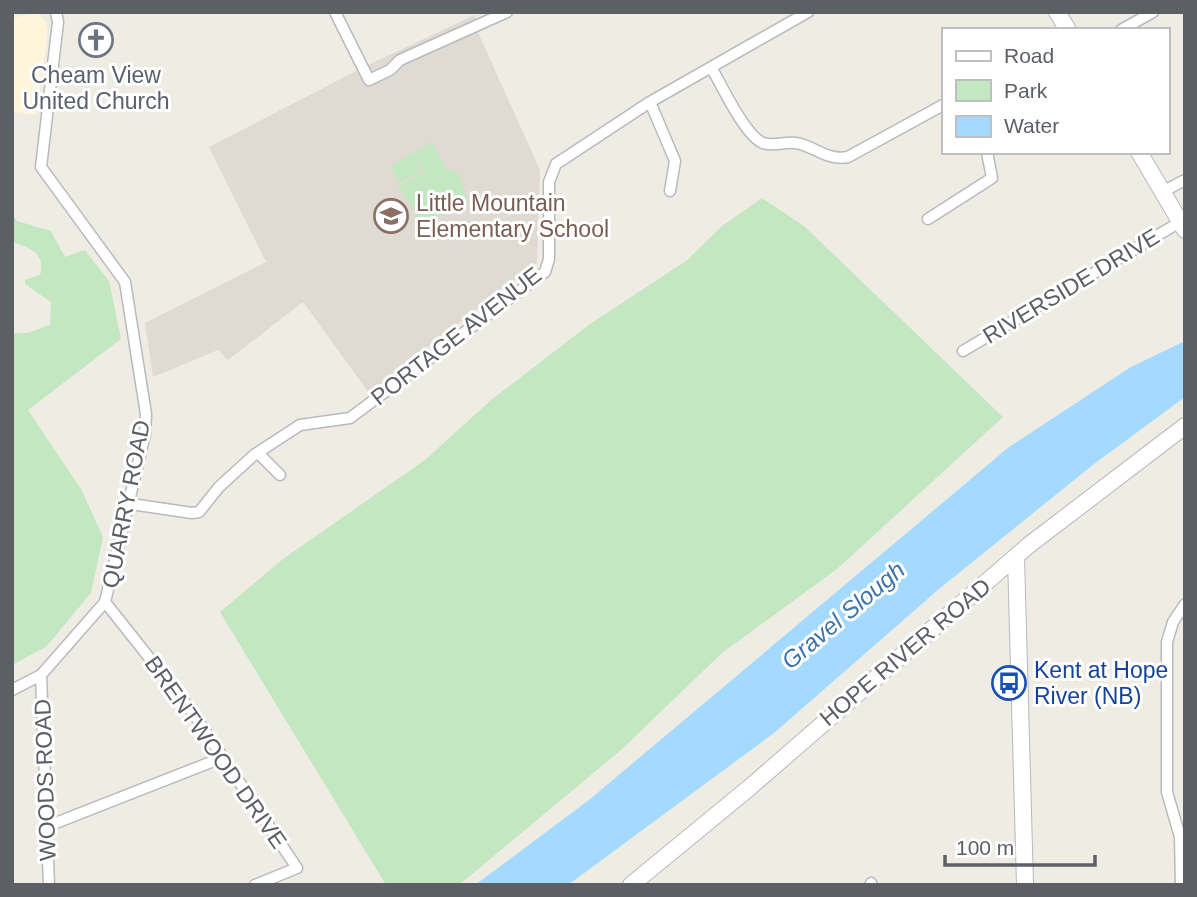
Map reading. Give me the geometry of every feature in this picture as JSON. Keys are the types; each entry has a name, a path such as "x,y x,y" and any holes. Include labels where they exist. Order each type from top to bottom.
{"street":[{"name":"QUARRY ROAD","path":"12,690 41,675 105,602 131,504 146,414 125,282 41,167 58,22 56,12"},
{"path":"335,12 369,80 390,70 400,60 508,12"},
{"name":"PORTAGE AVENUE","path":"131,504 199,512 219,487 258,453 300,425 350,418 541,276 549,259 549,182 553,167 650,103 808,12"},
{"path":"1057,12 1067,28"},
{"path":"1125,28 1153,12"},
{"path":"711,66 744,123 761,142 778,145 795,142 838,159 848,157 942,106"},
{"path":"650,103 675,161 670,191"},
{"path":"928,219 992,178 986,154"},
{"path":"1140,154 1182,226"},
{"name":"RIVERSIDE DRIVE","path":"1162,192 1185,180"},
{"name":"RIVERSIDE DRIVE","path":"963,351 1182,226"},
{"name":"HOPE RIVER ROAD","path":"631,885 749,788 1016,557 1185,426"},
{"path":"258,453 279,475"},
{"path":"1016,557 1025,885"},
{"name":"BRENTWOOD DRIVE","path":"105,602 224,757 297,869 255,885"},
{"path":"1181,885 1180,837 1172,818 1167,792 1167,642 1173,622 1185,604"},
{"name":"WOODS ROAD","path":"41,675 49,885"},
{"path":"48,826 224,757"},
{"path":"1172,818 1185,818"}],"shaded area":[{"path":"37,13 46,22 48,31 36,115 12,112 12,18"},
{"name":"Little Mountain Elementary School","path":"475,15 476,28 540,170 537,263 369,393 303,302 228,360 218,350 153,377 145,323 266,262 209,147 366,66"}],"green space":[{"path":"432,142 446,169 459,174 467,197 458,207 445,214 425,218 418,217 398,186 424,173 414,155 421,172 399,183 391,166"},
{"path":"762,198 804,226 1003,417 837,569 722,653 621,750 459,885 386,885 220,612 283,559 425,460 491,400 590,324 686,261 722,226"},
{"path":"12,213 17,221 51,231 65,257 85,250 109,281 121,339 28,410 81,489 103,537 91,593 46,647 12,665 12,333 27,333 50,325 51,302 25,284 25,280 40,275 41,262 35,252 12,242"}],"water":[{"name":"Gravel Slough","path":"1185,341 1185,397 1094,464 939,589 774,733 568,885 475,885 589,800 1009,447 1131,367"}],"place":[{"name":"Cheam View United Church","path":"96,40"},
{"name":"Little Mountain Elementary School","path":"391,216"},
{"name":"Kent at Hope River (NB)","path":"1009,683"}]}
